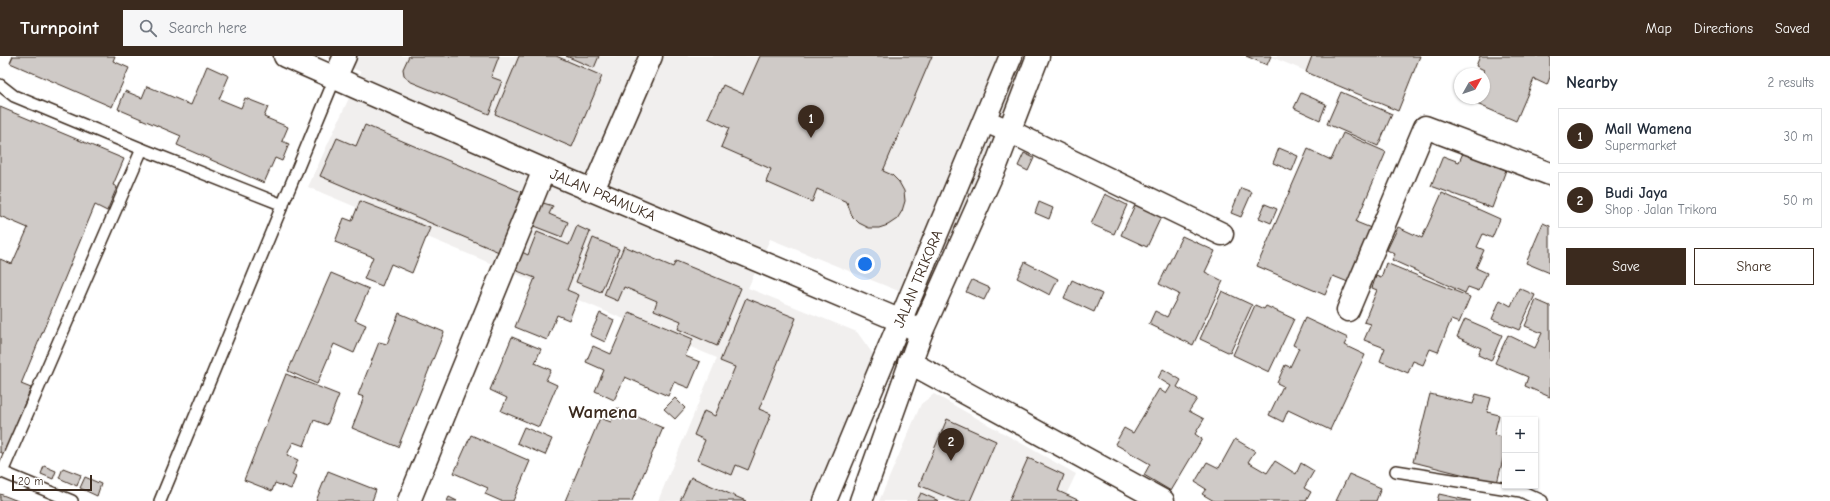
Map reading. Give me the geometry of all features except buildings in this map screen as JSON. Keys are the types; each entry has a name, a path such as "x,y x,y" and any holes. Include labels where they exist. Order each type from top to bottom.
{"main road":[{"name":"JALAN PRAMUKA","path":"285,56 544,170 901,322 921,333"},
{"path":"335,78 345,56"},
{"path":"593,190 651,56"},
{"name":"JALAN TRIKORA","path":"825,501 1011,56"},
{"name":"JALAN TRIKORA","path":"861,501 909,362 994,170 1038,56"},
{"path":"985,121 1009,131 1222,234"},
{"path":"1348,310 1425,127 1550,174"},
{"path":"409,501 544,170"},
{"path":"909,362 1163,501"}],"lane":[{"path":"160,501 335,78"},
{"path":"0,85 14,96 283,205"},
{"path":"72,501 2,472 142,149"},
{"path":"1396,471 1521,491 1542,501"}],"shaded area":[{"path":"323,56 1034,56 935,293 896,290 770,239 748,288 857,332 875,357 815,501 658,501 717,358 308,187 361,72"},
{"path":"1269,56 1348,56 1337,84"},
{"path":"934,394 1076,474 1063,501 879,501 921,404"}],"place":[{"name":"Mall Wamena","path":"811,138"},
{"name":"Budi Jaya","path":"951,461"}],"district":[{"name":"Wamena","path":"603,411"}]}
